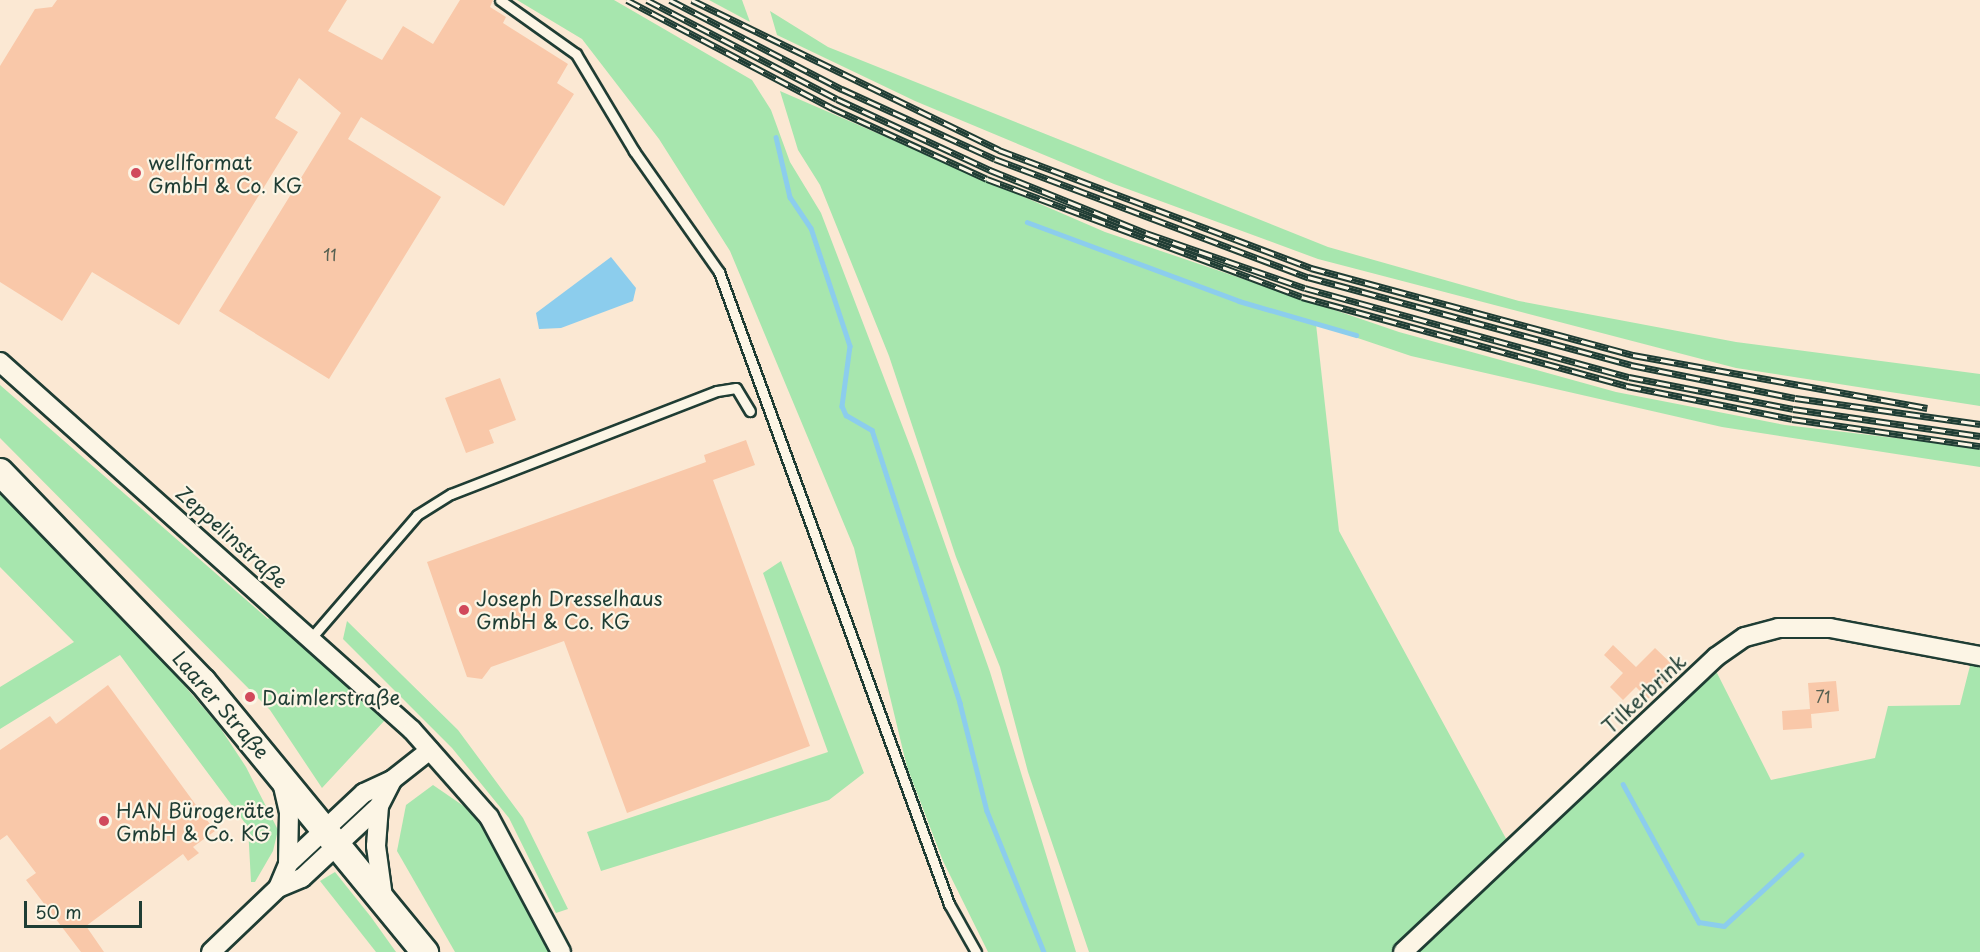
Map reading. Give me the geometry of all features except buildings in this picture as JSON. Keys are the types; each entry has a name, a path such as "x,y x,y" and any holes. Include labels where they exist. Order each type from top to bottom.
{"main road":[{"name":"Laarer Straße","path":"0,472 187,665 333,835 425,952"}],"street":[{"name":"Zeppelinstraße","path":"0,362 312,638 430,750 489,817 561,952"},
{"name":"Tilkerbrink","path":"1403,952 1711,662 1744,637 1778,628 1830,628 1980,656"},
{"path":"211,952 278,888 302,879 364,793 392,780 430,750"},
{"path":"278,888 288,864 289,812 279,771"},
{"path":"382,897 376,846 380,806 392,780"},
{"path":"288,864 380,806"}],"lane":[{"path":"500,0 576,54 634,151 719,272 949,904 976,952"},
{"path":"312,638 417,515 451,494 717,391 736,388 750,411"}],"green space":[{"path":"517,0 614,0 752,80 771,110 790,162 821,213 915,459 990,672 1076,952 988,952 943,861 907,767 854,548 730,251 659,139 582,39"},
{"path":"709,0 742,0 750,22"},
{"path":"770,11 828,47 1328,247 1519,301 1736,342 1980,374 1980,406 1736,368 1318,259 1114,184 915,101 777,35"},
{"path":"780,91 1105,232 1399,332 1616,392 1785,425 1980,448 1980,467 1722,427 1411,356 1316,324 1339,531 1510,846 1394,952 1089,952 1028,772 1000,667 956,557 889,356 820,185 798,150"},
{"path":"0,385 268,619 273,615 385,720 322,788 270,710 0,438"},
{"path":"0,491 129,621 219,726 246,767 278,830 273,851 255,882 251,882 248,827 120,655 0,729 0,687 74,642 0,567"},
{"path":"781,561 864,773 829,800 601,871 587,832 828,752 763,573"},
{"path":"347,621 458,730 523,818 568,909 556,913 509,818 452,748 343,639"},
{"path":"1972,658 1980,660 1980,952 1415,952 1716,671 1771,780 1875,758 1888,706 1960,705"},
{"path":"433,785 468,809 495,843 553,952 455,952 397,851 406,805"},
{"path":"335,872 396,952 376,952 320,881"}],"water":[{"path":"611,257 636,288 633,301 561,328 539,329 536,313"}],"waterway":[{"path":"776,137 790,197 811,228 850,346 842,406 846,415 872,430 960,703 987,811 1044,952"},
{"path":"1027,222 1239,301 1356,335"},
{"path":"1623,784 1699,922 1724,926 1801,855"}],"railway":[{"path":"627,0 832,108 987,179 1302,297 1627,386 1792,419 1980,446"},
{"path":"647,0 837,99 990,170 1146,233 1305,288 1629,377 1793,409 1980,436"},
{"path":"670,0 842,89 995,159 1308,277 1631,365 1795,398 1980,424"},
{"path":"692,0 999,150 1311,268 1633,355 1927,408"}],"place":[{"name":"wellformat GmbH & Co. KG","path":"136,173"},
{"name":"Joseph Dresselhaus GmbH & Co. KG","path":"464,610"},
{"name":"Daimlerstraße","path":"250,697"},
{"name":"HAN Bürogeräte GmbH & Co. KG","path":"104,821"}]}
